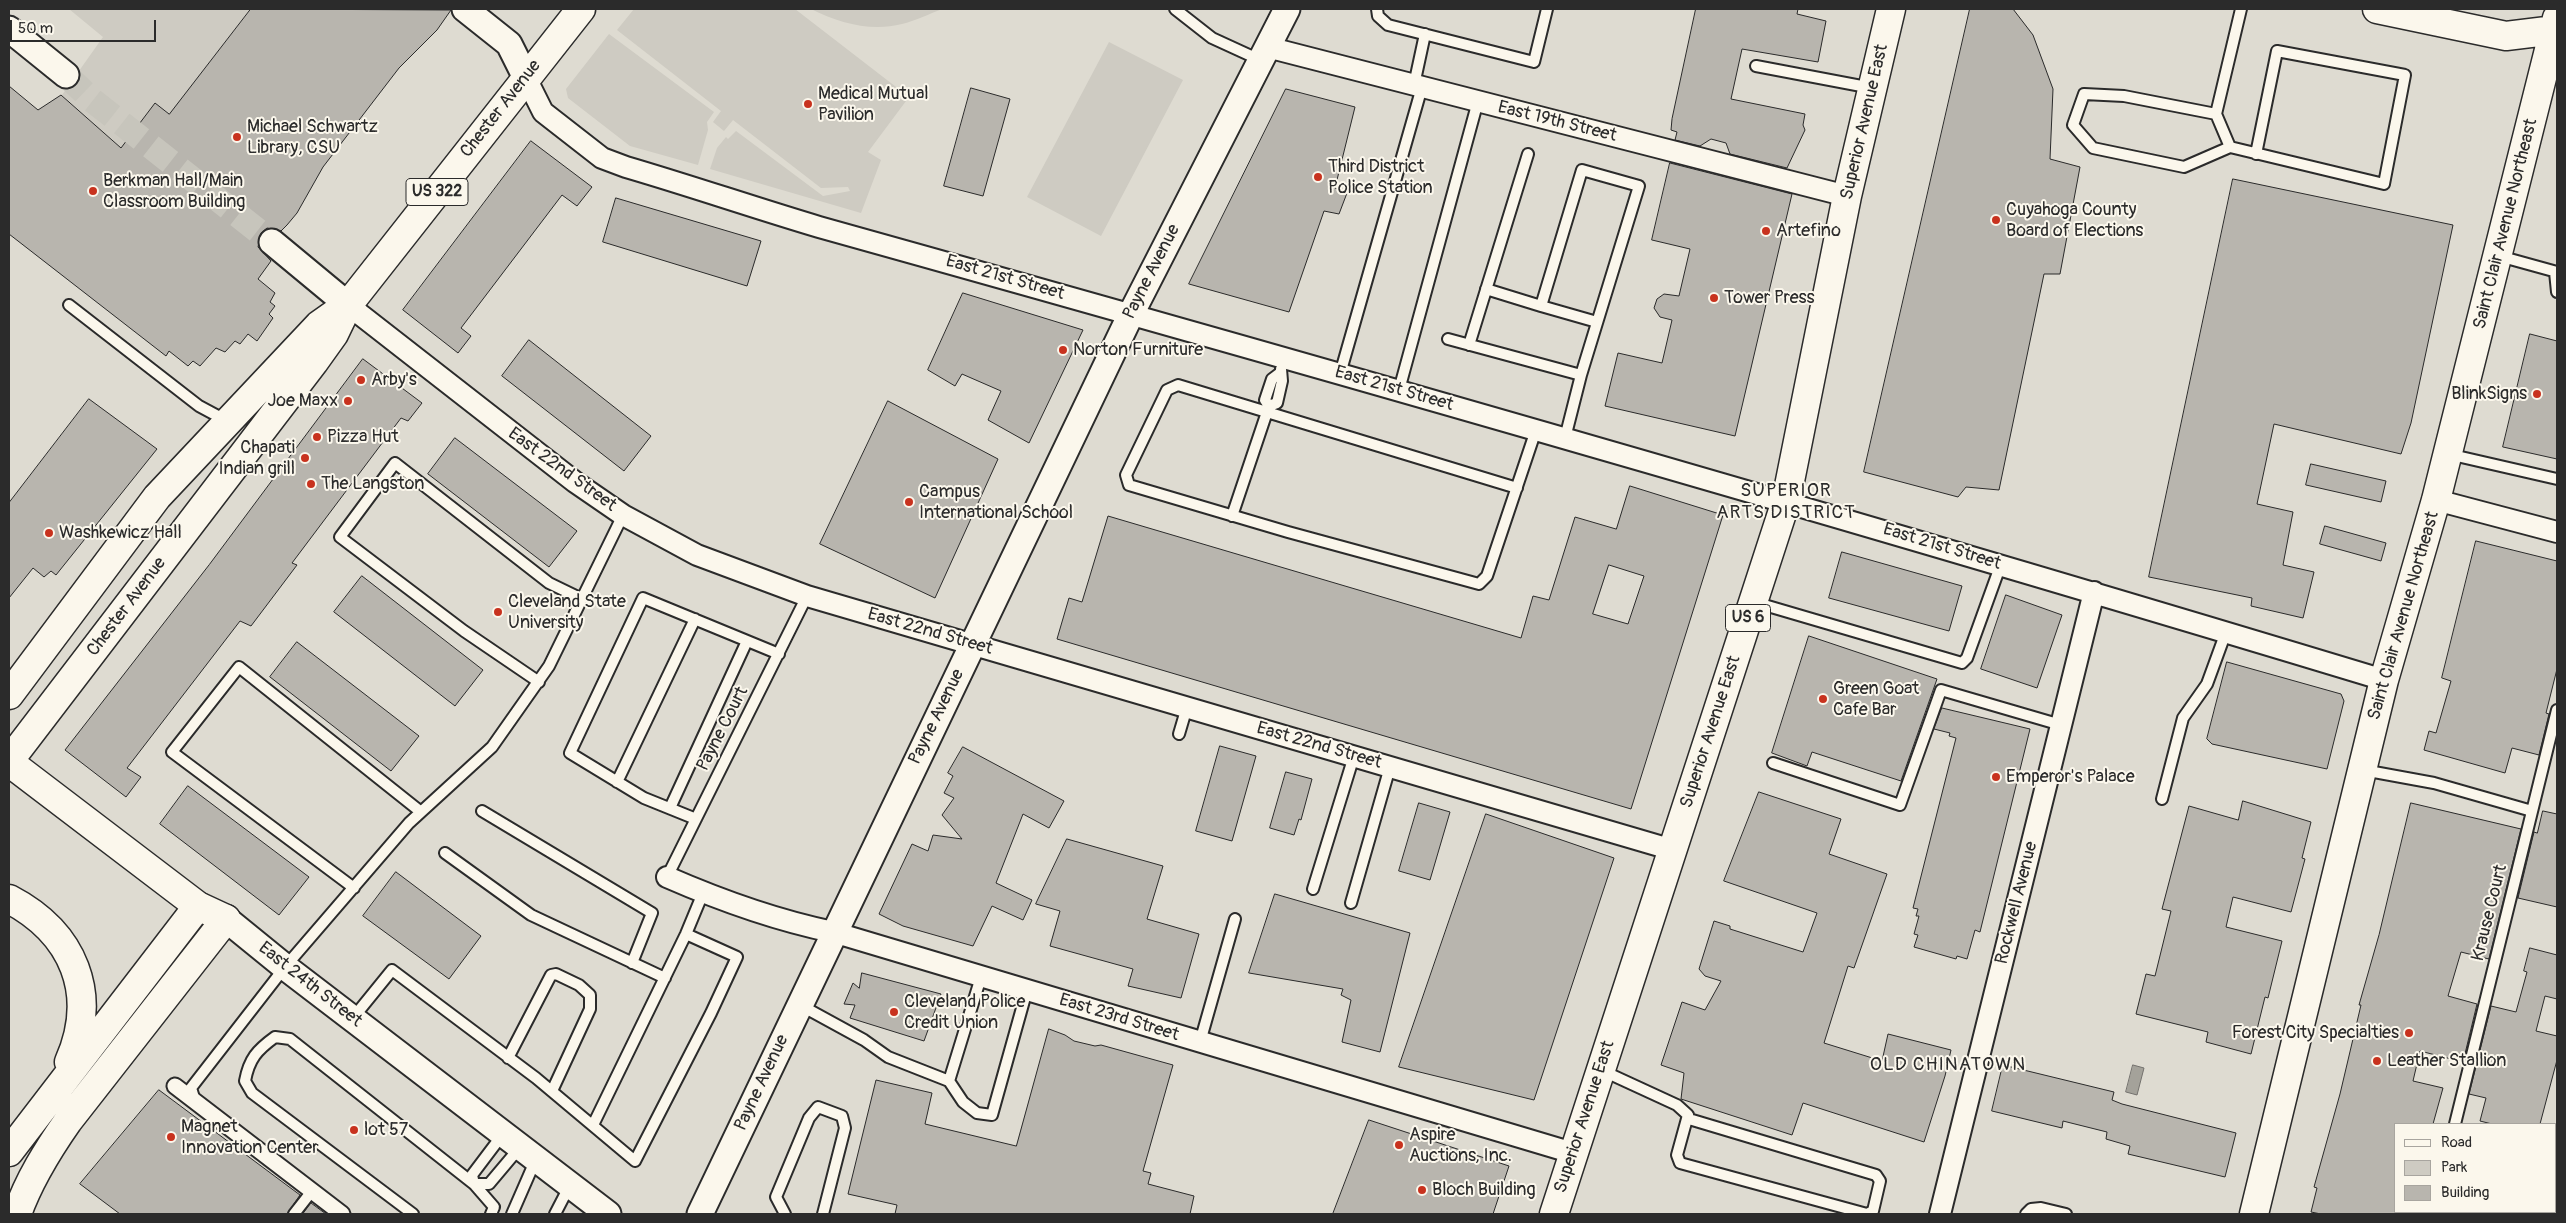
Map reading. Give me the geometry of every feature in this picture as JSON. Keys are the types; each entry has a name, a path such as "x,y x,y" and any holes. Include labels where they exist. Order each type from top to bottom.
{"main road":[{"name":"Chester Avenue","path":"9,762 314,362 334,334 348,305 581,9"},
{"name":"Superior Avenue East","path":"1554,1214 1786,501 1847,196 1891,9"},
{"path":"2377,9 2506,36 2556,26"},
{"name":"Saint Clair Avenue Northeast","path":"2254,1214 2384,680 2436,500 2556,26"},
{"name":"Chester Avenue","path":"9,695 157,497 319,325 348,305"},
{"name":"East 24th Street","path":"9,762 198,906 226,918"},
{"path":"9,899 43,922 63,943 76,969 80,986 82,1024 77,1043 54,1094"},
{"path":"9,1152 198,906"},
{"path":"17,1214 26,1189 46,1153 226,918"}],"street":[{"name":"East 21st Street","path":"465,9 509,44 543,112 602,158 626,168 816,226 1131,314 1282,365 1340,374 1399,390 2001,564 2384,680"},
{"name":"Payne Avenue","path":"700,1214 833,932 1131,314 1287,9"},
{"path":"9,29 66,75"},
{"name":"East 19th Street","path":"1264,54 1418,86 1847,196"},
{"name":"East 22nd Street","path":"272,242 348,305 575,482 623,515 704,558 808,596 1673,850"},
{"path":"2436,500 2557,532"},
{"name":"Rockwell Avenue","path":"1940,1214 2094,592"},
{"name":"East 23rd Street","path":"667,877 784,921 833,932 1573,1154"},
{"name":"East 24th Street","path":"226,918 285,967 608,1214"},
{"path":"175,1086 342,1214"}],"lane":[{"path":"1175,9 1212,38 1264,54"},
{"path":"1377,9 1378,16 1388,25 1534,62 1547,9"},
{"path":"2230,148 2216,114 2241,9"},
{"path":"1340,374 1418,86 1426,34"},
{"path":"2216,114 2124,96 2084,94 2073,125 2093,148 2184,167 2230,148 2384,184 2405,75 2277,51 2256,154"},
{"path":"1756,66 1872,88"},
{"path":"1399,390 1478,102"},
{"path":"1469,345 1528,154"},
{"path":"1541,306 1582,170 1639,186 1581,375 1565,438"},
{"path":"2498,256 2556,272 2557,292"},
{"path":"1486,289 1597,322"},
{"path":"69,305 199,406 227,421"},
{"path":"1448,339 1581,375"},
{"path":"1232,516 1268,409 1265,400 1272,379 1282,365"},
{"path":"1517,488 1268,409 1178,385 1167,390 1126,475 1129,485 1232,516 1479,584 1487,576 1517,488 1536,430"},
{"path":"2447,453 2557,479"},
{"path":"539,682 464,631 340,537 395,463 549,583 582,599"},
{"path":"194,1100 191,1088 285,967 409,823 492,747 539,682 623,515"},
{"path":"1753,602 1962,663 1967,658 2001,564"},
{"name":"Payne Court","path":"667,877 808,596"},
{"path":"696,819 644,798 570,753 643,598 779,654"},
{"path":"617,782 695,619"},
{"path":"2162,799 2183,718 2207,684 2226,632"},
{"path":"670,808 747,641"},
{"path":"354,888 172,752 239,667 421,812"},
{"path":"1773,763 1900,805 1941,690 2061,725"},
{"path":"1179,734 1186,707"},
{"name":"Krause Court","path":"2455,1123 2557,710"},
{"path":"1313,889 1354,756"},
{"path":"1351,903 1390,767"},
{"path":"2362,770 2434,784 2532,811"},
{"path":"482,811 652,913 632,963"},
{"path":"445,853 531,915 665,978"},
{"path":"593,1125 686,934 703,892"},
{"path":"1200,1042 1235,919"},
{"path":"352,1018 392,970 552,1091 635,1160 711,1013 737,957 686,934"},
{"path":"508,1058 551,976 556,974 579,984 590,995 590,1009 552,1091"},
{"path":"949,1081 981,977"},
{"path":"799,1004 888,1057 949,1081 963,1102 977,1113 992,1115 1027,990"},
{"path":"413,1214 252,1093 245,1080 246,1072 248,1064 262,1047 275,1037 290,1039 474,1184 494,1207 491,1214"},
{"path":"1600,1070 1677,1106 1688,1115 1676,1156 1680,1162 1872,1214 1880,1181 1876,1175 1688,1119"},
{"path":"785,1214 776,1197 809,1118 818,1107 842,1116 845,1128 823,1214"},
{"path":"474,1184 489,1184 520,1146"},
{"path":"474,1184 472,1175 520,1146"},
{"path":"512,1214 520,1146"},
{"path":"555,1214 570,1185"},
{"path":"294,1214 311,1192 338,1214"},
{"path":"2026,1214 2030,1209 2041,1208 2066,1214"}],"shaded area":[{"path":"9,9 2557,9 2557,1214 9,1214"},
{"path":"2133,1065 2144,1068 2137,1095 2126,1092"}],"green space":[{"path":"69,9 251,9 169,114 155,104 121,148 62,95 103,37"},
{"name":"Medical Mutual Pavilion","path":"634,9 795,9 909,97 868,152 881,160 861,213 710,169 717,148 726,137 728,139 736,131 823,196 850,191 848,187 821,188 733,120 724,131 713,122 721,111 617,30"},
{"path":"811,9 942,9 907,23 879,27 855,25"},
{"path":"609,34 714,112 707,122 708,130 698,165 630,146 568,98 566,89"},
{"path":"1109,42 1183,80 1101,236 1027,197"}],"building":[{"path":"251,9 451,10 437,30 399,68 323,167 297,213 287,225 281,231 267,228 261,233 258,247 271,261 258,279 275,293 270,302 275,306 269,314 273,318 257,341 248,334 240,344 235,341 225,352 216,348 200,366 193,361 188,366 169,351 166,356 9,234 9,86 38,110 61,95 121,148 155,103 169,114"},
{"path":"1696,9 1798,9 1797,14 1826,21 1818,62 1742,49 1731,99 1805,114 1803,125 1805,130 1787,168 1730,154 1726,143 1711,139 1700,146 1675,140 1677,132 1671,130 1672,119"},
{"name":"Cuyahoga County Board of Elections","path":"1970,9 2013,9 2033,35 2053,89 2050,159 2080,167 2060,274 2044,274 1999,490 1966,487 1958,497 1864,472"},
{"path":"971,88 1010,99 983,196 944,186"},
{"path":"1286,89 1355,107 1335,188 1347,193 1339,214 1324,211 1289,312 1189,284"},
{"path":"531,141 592,187 577,206 562,195 461,328 471,336 458,353 403,310"},
{"name":"Tower Press","path":"1670,163 1792,194 1735,436 1605,406 1618,353 1662,363 1672,320 1660,317 1654,308 1657,299 1664,294 1679,296 1690,249 1652,240"},
{"path":"2233,179 2453,225 2411,423 2401,454 2274,424 2257,504 2293,512 2283,565 2314,572 2303,618 2251,606 2252,598 2149,577"},
{"path":"616,198 761,241 747,286 603,242"},
{"path":"963,293 1083,330 1029,443 988,420 1001,391 962,374 955,386 928,370"},
{"name":"BlinkSigns","path":"2530,334 2557,341 2557,459 2503,447"},
{"path":"529,340 651,436 624,471 502,376"},
{"path":"363,359 422,403 408,421 401,418 292,563 297,565 251,626 240,621 127,768 141,777 126,797 65,750 209,565"},
{"name":"Washkewicz Hall","path":"89,399 157,449 56,575 51,571 44,577 33,568 9,598 9,503"},
{"name":"Campus International School","path":"888,401 998,459 935,598 820,544"},
{"name":"The Langston","path":"455,438 577,531 549,567 428,474"},
{"path":"2311,464 2386,481 2381,502 2306,485"},
{"path":"1630,486 1723,515 1631,809 1057,639 1069,598 1082,602 1108,516 1521,638 1533,596 1549,600 1575,517 1616,529","holes":["1609,565 1644,576 1628,624 1593,614"]},
{"path":"2325,526 2386,543 2381,561 2320,544"},
{"path":"2476,541 2557,561 2557,669 2546,713 2549,714 2539,755 2512,748 2505,773 2424,750 2429,731 2436,733 2451,681 2442,678"},
{"path":"1842,552 1962,586 1949,631 1829,598"},
{"path":"362,576 483,670 455,706 334,612"},
{"path":"2006,595 2062,615 2037,688 1981,669"},
{"path":"1809,636 1937,679 1901,781 1812,752 1807,766 1772,753"},
{"path":"297,642 419,736 391,771 270,677"},
{"path":"2227,662 2341,694 2344,701 2327,769 2212,744 2207,739"},
{"path":"1942,708 2030,729 1980,932 1975,930 1967,959 1957,956 1956,959 1914,947 1918,935 1914,934 1919,916 1916,916 1918,909 1913,908 1956,738 1949,736 1950,733 1934,729"},
{"path":"1220,746 1256,756 1232,841 1196,831"},
{"path":"963,747 1064,801 1049,828 1023,814 996,883 1032,900 1023,920 992,906 973,946 903,926 879,914 912,844 928,851 933,835 962,839 942,815 954,798 944,793 953,776 948,773"},
{"path":"1286,772 1312,779 1301,820 1299,819 1294,835 1270,828"},
{"path":"188,786 309,877 279,915 160,824"},
{"path":"1759,792 1841,819 1829,854 1887,874 1854,968 1848,966 1824,1043 1882,1061 1888,1034 1951,1050 1945,1076 1924,1142 1803,1103 1792,1135 1681,1099 1684,1073 1661,1065 1682,1002 1705,1010 1721,981 1705,976 1699,969 1714,921 1730,926 1730,929 1803,952 1817,913 1724,881"},
{"path":"2243,801 2311,822 2302,858 2305,859 2291,912 2233,897 2226,927 2282,941 2268,998 2265,997 2251,1054 2206,1042 2208,1032 2136,1014 2146,974 2155,976 2171,911 2162,909 2189,806 2238,820"},
{"path":"1419,803 1450,812 1430,880 1399,871"},
{"path":"2411,803 2521,829 2489,959 2461,952 2448,996 2477,1004 2463,1062 2420,1051 2413,1081 2443,1088 2433,1123 2394,1123 2395,1214 2321,1214 2311,1212 2317,1188 2314,1187 2340,1094 2361,1005 2359,1005 2379,935"},
{"path":"2543,811 2557,814 2557,907 2518,898 2534,832 2537,833"},
{"path":"1486,814 1614,858 1534,1100 1399,1067"},
{"path":"1067,839 1163,866 1147,919 1199,934 1181,998 1128,986 1133,969 1050,946 1060,911 1036,904"},
{"path":"396,872 481,936 449,979 363,916"},
{"path":"1275,894 1410,933 1380,1052 1342,1042 1351,1000 1341,995 1343,989 1249,973"},
{"path":"2530,948 2557,955 2557,999 2545,996 2536,1031 2557,1036 2557,1060 2540,1123 2488,1123 2480,1121 2486,1098 2469,1094 2491,1006 2516,1012 2527,972 2524,971"},
{"name":"Cleveland Police Credit Union","path":"862,973 941,994 924,1041 850,1018 855,1005 844,1004 853,983 859,988"},
{"path":"1049,1029 1065,1035 1074,1041 1095,1046 1101,1045 1173,1065 1143,1171 1151,1173 1148,1184 1194,1196 1190,1214 895,1214 897,1205 848,1194 876,1080 932,1093 925,1124 1016,1146"},
{"path":"2003,1065 2114,1092 2112,1100 2122,1104 2236,1133 2225,1177 2128,1154 2130,1146 2106,1139 2107,1132 2063,1121 2062,1128 1992,1111"},
{"name":"Magnet Innovation Center","path":"159,1090 300,1195 287,1214 120,1214 80,1184"},
{"name":"Bloch Building","path":"1369,1120 1509,1166 1493,1214 1333,1214"},
{"path":"311,1203 326,1214 303,1214"}],"tunnel":[{"path":"66,75 92,100 272,242"}],"place":[{"name":"Medical Mutual Pavilion","path":"808,104"},
{"name":"Michael Schwartz Library, CSU","path":"237,137"},
{"name":"Third District Police Station","path":"1318,177"},
{"name":"Berkman Hall/Main Classroom Building","path":"93,191"},
{"name":"Cuyahoga County Board of Elections","path":"1996,220"},
{"name":"Artefino","path":"1766,231"},
{"name":"Tower Press","path":"1714,298"},
{"name":"Norton Furniture","path":"1063,350"},
{"name":"Arby's","path":"361,380"},
{"name":"BlinkSigns","path":"2537,394"},
{"name":"Joe Maxx","path":"348,401"},
{"name":"Pizza Hut","path":"317,437"},
{"name":"Chapati Indian grill","path":"305,458"},
{"name":"The Langston","path":"311,484"},
{"name":"Campus International School","path":"909,502"},
{"name":"Washkewicz Hall","path":"49,533"},
{"name":"Cleveland State University","path":"498,612"},
{"name":"Green Goat Cafe Bar","path":"1823,699"},
{"name":"Emperor's Palace","path":"1996,777"},
{"name":"Cleveland Police Credit Union","path":"894,1012"},
{"name":"Forest City Specialties","path":"2409,1033"},
{"name":"Leather Stallion","path":"2377,1061"},
{"name":"lot 57","path":"354,1130"},
{"name":"Magnet Innovation Center","path":"171,1137"},
{"name":"Aspire Auctions, Inc.","path":"1399,1145"},
{"name":"Bloch Building","path":"1422,1190"}],"district":[{"name":"SUPERIOR ARTS DISTRICT","path":"1786,502"},
{"name":"OLD CHINATOWN","path":"1948,1065"}]}
